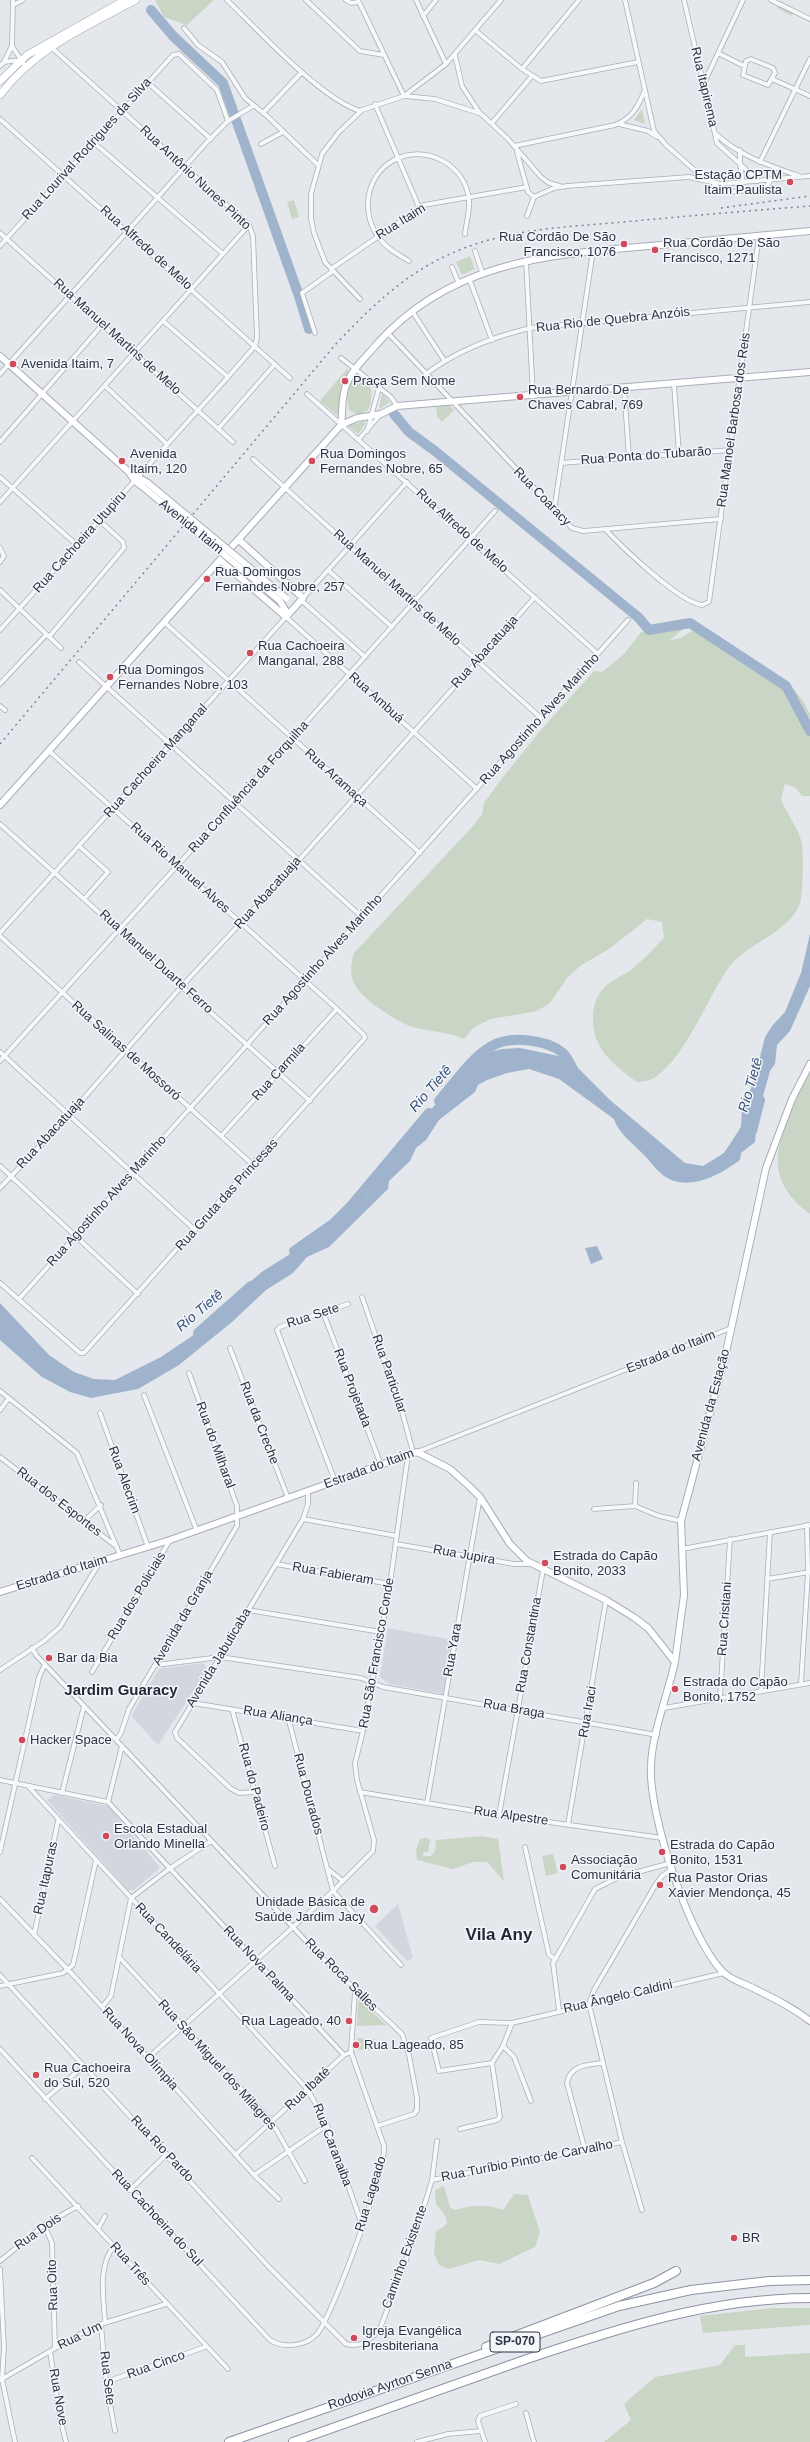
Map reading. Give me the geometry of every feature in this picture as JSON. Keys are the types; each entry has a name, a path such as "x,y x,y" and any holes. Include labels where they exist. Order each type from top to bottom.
{"highway":[{"path":"454,2364 531,2328 654,2283 676,2271"},
{"name":"Rodovia Ayrton Senna","path":"229,2442 619,2306 652,2298 734,2284 810,2280"},
{"name":"Rodovia Ayrton Senna","path":"293,2442 440,2388 638,2323 675,2313 750,2301 810,2298"}],"main road":[{"path":"0,81 55,38 125,0"},
{"path":"0,95 22,63 136,0"}],"street":[{"path":"1,63 12,46 13,2 23,0"},
{"path":"226,0 302,72 343,103 360,111"},
{"path":"306,0 360,50 384,55"},
{"path":"346,0 351,3 359,1 404,96"},
{"path":"416,0 446,64"},
{"path":"423,16 436,0"},
{"path":"404,96 446,64 501,0"},
{"path":"522,69 579,0"},
{"path":"625,0 651,123 659,138"},
{"name":"Rua Itapirema","path":"684,0 719,146 758,181"},
{"path":"704,83 743,0"},
{"path":"771,0 810,19"},
{"path":"184,28 198,45 222,62 244,98 263,113 318,165"},
{"path":"475,30 522,69 541,81 548,81 638,62"},
{"path":"12,46 22,63"},
{"name":"Rua Antônio Nunes Pinto","path":"51,47 249,225 254,244 258,330 255,346"},
{"name":"Rua Lourival Rodrigues da Silva","path":"0,246 92,141 175,53 179,54 217,90 230,120"},
{"path":"718,53 744,66"},
{"path":"454,55 462,86 482,114 541,177 549,183 561,186 689,177 733,192 762,189 766,187 771,180"},
{"path":"751,59 770,66 774,71 772,79 766,85 744,77 744,66 747,60 751,59"},
{"path":"760,162 810,60"},
{"path":"1,63 22,63"},
{"path":"263,113 302,72"},
{"path":"492,123 532,76"},
{"path":"772,79 810,96"},
{"path":"147,82 211,139"},
{"path":"515,148 618,124 634,112 644,91"},
{"path":"360,299 332,270 319,249 311,219 311,194 318,165 329,144 360,111 375,104 404,96 435,99 482,114"},
{"path":"375,104 419,207"},
{"path":"0,374 211,139 230,120 253,106"},
{"name":"Rua Alfredo de Melo","path":"0,119 64,174 290,378"},
{"path":"618,124 648,131 659,138 710,183 744,182 810,176"},
{"path":"261,144 283,132"},
{"path":"715,133 760,162 801,177"},
{"path":"92,141 159,197 223,254"},
{"path":"515,148 527,188 534,197"},
{"path":"740,150 740,164 744,182"},
{"path":"409,261 387,246 378,236 368,215 368,197 376,176 386,166 398,159 421,154 438,158 458,172 468,197 465,234"},
{"path":"527,216 534,197 561,186"},
{"name":"Rua Itaim","path":"315,333 302,293 419,207 430,203 527,188"},
{"path":"0,502 249,225"},
{"path":"341,424 344,407 344,391 355,369 388,332 412,311 482,272 526,260 594,250 810,231"},
{"name":"Rua Manuel Martins de Melo","path":"0,233 233,442"},
{"name":"Rua Manoel Barbosa dos Reis","path":"605,530 640,563 688,599 699,604 708,604 710,599 741,378 759,236"},
{"path":"554,511 594,250"},
{"path":"475,251 482,272"},
{"path":"526,260 533,396"},
{"path":"452,267 459,284"},
{"path":"469,278 492,340"},
{"name":"Rua Rio de Quebra Anzóis","path":"426,374 444,360 492,340 530,328 810,302"},
{"path":"412,311 444,360"},
{"path":"163,321 228,377"},
{"path":"0,442 103,324"},
{"name":"Rua Coaracy","path":"388,332 554,511 566,523 577,530 605,530 721,519"},
{"name":"Rua Cachoeira Utupiru","path":"0,630 255,346"},
{"name":"Avenida Itaim","path":"0,356 43,393 129,472 283,600 295,606"},
{"path":"341,358 392,397 395,406"},
{"path":"218,429 275,364"},
{"path":"359,439 383,413 395,406 572,393 810,372"},
{"path":"674,384 679,454"},
{"path":"105,386 167,444"},
{"path":"367,431 370,415 379,388"},
{"path":"624,388 629,457"},
{"name":"Rua Alfredo de Melo","path":"307,394 598,654"},
{"path":"344,407 347,413 357,418"},
{"path":"0,805 239,540 341,424 357,418 383,413"},
{"name":"Rua Ponta do Tubarão","path":"561,462 731,450"},
{"name":"Rua Manuel Martins de Melo","path":"253,458 541,718"},
{"path":"0,477 77,545"},
{"name":"Rua Cachoeira Manganal","path":"0,933 407,482"},
{"name":"Rua Confluência da Forquilha","path":"0,1061 178,866 495,511"},
{"path":"0,684 48,636 124,548 123,542 99,520"},
{"path":"239,540 365,656"},
{"path":"0,548 4,556 0,562"},
{"name":"Rua Ambuá","path":"220,560 287,616 349,674 478,789"},
{"path":"328,570 392,627"},
{"path":"0,590 61,648"},
{"name":"Rua Abacatuaja","path":"0,1188 69,1115 182,986 299,860 535,597"},
{"name":"Avenida Itaim","path":"283,600 287,616"},
{"name":"Rua Agostinho Alves Marinho","path":"19,1299 628,620"},
{"name":"Rua Aramaça","path":"164,622 420,853"},
{"path":"79,662 362,917"},
{"path":"0,706 5,710"},
{"name":"Rua Rio Manuel Alves","path":"49,751 305,980 364,1035"},
{"name":"Rua Manuel Duarte Ferro","path":"0,824 56,872 310,1101"},
{"path":"79,846 108,872 85,898"},
{"name":"Rua Salinas de Mossoró","path":"0,936 62,994 253,1165"},
{"name":"Rua Carmila","path":"221,1136 337,1009"},
{"name":"Rua Gruta das Princesas","path":"19,1299 82,1353 138,1294 310,1101 364,1040 364,1035"},
{"path":"0,1052 195,1230"},
{"name":"Avenida da Estação","path":"724,1973 706,1952 699,1939 671,1866 662,1838 651,1779 651,1764 675,1662 684,1595 681,1521 731,1328 766,1168 792,1100 810,1064"},
{"path":"0,1166 138,1294"},
{"path":"0,1283 19,1299"},
{"name":"Rua Particular","path":"362,1297 401,1408 413,1453"},
{"name":"Rua Sete","path":"335,1481 278,1329 348,1304"},
{"name":"Rua Projetada","path":"323,1312 381,1465"},
{"name":"Estrada do Itaim","path":"0,1592 148,1547 238,1517 413,1453 731,1328"},
{"name":"Rua da Creche","path":"230,1348 288,1498"},
{"name":"Rua do Milharal","path":"189,1373 237,1506 238,1517"},
{"path":"0,1391 78,1453 101,1505 120,1555"},
{"path":"144,1395 197,1531"},
{"path":"0,1410 9,1398"},
{"name":"Rua Alecrim","path":"100,1413 148,1547"},
{"path":"413,1453 450,1469 480,1497 510,1544 531,1564 606,1600 648,1628 675,1662"},
{"name":"Rua São Francisco Conde","path":"343,1881 371,1855 374,1848 354,1763 363,1731 413,1453"},
{"name":"Rua dos Esportes","path":"0,1457 82,1522 118,1547"},
{"path":"635,1506 636,1483"},
{"name":"Avenida Jabuticaba","path":"255,1792 234,1791 176,1736 176,1730 303,1519 308,1504 308,1491"},
{"name":"Rua Yara","path":"427,1803 480,1497"},
{"path":"82,1522 101,1505"},
{"path":"594,1509 635,1506 659,1516 681,1521"},
{"name":"Avenida da Granja","path":"116,1740 121,1733 129,1709 236,1526 238,1517"},
{"path":"303,1519 398,1536"},
{"path":"682,1549 808,1525 809,1572 801,1684"},
{"path":"761,1691 770,1532"},
{"name":"Rua Cristiani","path":"720,1698 730,1539"},
{"name":"Rua dos Policiais","path":"92,1672 170,1540"},
{"name":"Rua Jupira","path":"396,1544 514,1564 531,1564"},
{"path":"0,1670 60,1627 100,1562"},
{"name":"Rua Fabieram","path":"276,1564 390,1584"},
{"name":"Rua Constantina","path":"499,1815 543,1570"},
{"path":"767,1579 809,1572"},
{"name":"Rua Iraci","path":"568,1825 606,1600"},
{"path":"248,1610 381,1632"},
{"name":"Rua Roca Salles","path":"32,1648 84,1706 211,1841 355,1991 404,2039 415,2090 417,2110 414,2114 377,2126"},
{"path":"156,1665 220,1657 361,1678 372,1683"},
{"path":"0,1852 39,1677 46,1664"},
{"name":"Rua Braga","path":"372,1683 383,1687 657,1735"},
{"path":"664,1708 810,1683"},
{"name":"Rua Aliança","path":"193,1702 363,1731"},
{"path":"62,1793 84,1706"},
{"name":"Rua do Padeiro","path":"232,1709 275,1866"},
{"name":"Rua Dourados","path":"288,1718 333,1890"},
{"path":"0,1780 108,1802 122,1746"},
{"name":"Rua Candelária","path":"28,1786 58,1821 219,1992 308,2090"},
{"name":"Rua Alpestre","path":"360,1792 499,1815 662,1838"},
{"name":"Rua Nova Palma","path":"108,1802 344,2055"},
{"name":"Rua Itapuras","path":"34,1935 58,1821"},
{"path":"102,2008 111,1996 131,1898 169,1869 211,1841"},
{"path":"525,1847 549,1955 554,1959"},
{"path":"0,1986 55,1975 68,1970 76,1956 96,1860"},
{"path":"559,2010 553,1969 554,1959 595,1889 601,1884 619,1877 671,1866"},
{"path":"642,2210 622,2142 589,2004 592,1994 656,1884 671,1866"},
{"path":"148,2058 255,1959 343,1881 329,1870"},
{"path":"333,1890 401,1965"},
{"name":"Rua Nova Olímpia","path":"0,1899 68,1970 254,2175 279,2199"},
{"name":"Rua São Miguel dos Milagres","path":"119,1957 272,2122 305,2181"},
{"path":"724,1973 783,2003 810,2021"},
{"name":"Rua Ângelo Caldini","path":"512,2023 559,2010 724,1973"},
{"name":"Rua Rio Pardo","path":"0,1975 324,2324"},
{"name":"Rua Lageado","path":"324,2324 362,2225 384,2160 384,2146 351,2052 355,1991"},
{"path":"460,2129 497,2120 500,2117 492,2063 503,2046 512,2023 479,2022 431,2038 439,2071 492,2063"},
{"path":"503,2046 514,2057 531,2101"},
{"name":"Rua Cachoeira do Sul","path":"0,2049 270,2340 279,2346 295,2345 317,2335 324,2324"},
{"path":"344,2055 351,2052"},
{"name":"Rua Ibaté","path":"235,2154 308,2090 344,2055"},
{"path":"585,2150 567,2083 568,2076 578,2067 602,2063"},
{"path":"45,2099 84,2066"},
{"name":"Rua Caranaiba","path":"308,2090 327,2125 362,2225"},
{"path":"254,2175 327,2125"},
{"name":"Caminho Existente","path":"324,2324 339,2339 350,2345 362,2344 376,2334 414,2239 432,2180 437,2156 437,2141"},
{"name":"Rua Turíbio Pinto de Carvalho","path":"432,2180 622,2142"},
{"path":"130,2190 167,2154"},
{"name":"Rua Três","path":"32,2158 78,2206 205,2347 228,2369"},
{"name":"Rua Dois","path":"0,2261 44,2225 78,2206"},
{"path":"98,2229 105,2216"},
{"name":"Rua Oito","path":"44,2225 52,2243 55,2348"},
{"name":"Rua Sete","path":"114,2246 108,2254 104,2267 103,2324 106,2382 116,2430"},
{"path":"0,2269 4,2348 1,2379 14,2442"},
{"name":"Rua Um","path":"1,2379 55,2348 103,2324 166,2304"},
{"name":"Rua Cinco","path":"106,2382 205,2347"},
{"name":"Rua Nove","path":"50,2351 60,2418 66,2442"},
{"path":"485,2442 478,2421 482,2414 516,2404"},
{"path":"526,2413 534,2442"},
{"path":"417,2442 448,2434 481,2431"}],"shaded area":[{"path":"388,1628 453,1640 443,1694 389,1684 381,1678 380,1675"},
{"path":"202,1663 206,1666 206,1672 158,1745 131,1716 159,1669"},
{"name":"Escola Estadual Orlando Minella","path":"55,1795 108,1806 159,1866 158,1870 134,1890 128,1890 47,1800"},
{"path":"398,1904 413,1958 407,1961 375,1926"}],"green space":[{"path":"155,0 214,0 187,25 164,17"},
{"path":"780,1 795,9 792,16 777,8"},
{"path":"642,109 645,124 634,120"},
{"path":"294,200 299,217 292,219 287,202"},
{"path":"470,256 475,269 462,275 456,262"},
{"path":"347,369 349,371 341,391 338,416 320,401"},
{"path":"358,378 364,379 367,382 370,386 372,395 368,410 359,415 349,410 347,396 352,380"},
{"path":"382,394 390,402 379,409"},
{"path":"449,405 454,410 442,422 437,416 436,407"},
{"path":"364,421 365,424 358,434 348,426"},
{"path":"690,623 669,641 682,637 701,626 712,637 763,673 783,679 794,689 803,701 810,714 810,796 802,796 796,788 785,784 781,799 797,829 802,845 802,891 800,903 795,913 788,922 746,951 729,967 695,1028 674,1059 663,1071 652,1079 637,1082 613,1063 606,1055 600,1047 593,1028 595,1002 601,992 606,986 631,970 664,938 662,922 647,919 609,949 580,966 568,977 550,1003 537,1011 491,1019 474,1027 464,1039 451,1034 410,1026 395,1019 369,1001 356,987 353,981 351,967 354,953 474,825 482,814 484,803 540,731 594,671 602,672 624,654 641,632"},
{"path":"810,1073 810,1214 793,1198 783,1183 778,1167 778,1151 782,1135 804,1081"},
{"path":"482,1836 498,1839 504,1881 487,1862 473,1862 453,1869 417,1860 416,1850 420,1839 427,1838 430,1840 428,1852 424,1852 423,1856 431,1856 435,1851 436,1840"},
{"path":"553,1854 558,1873 546,1876 542,1856"},
{"path":"358,1998 386,2025 357,2026"},
{"path":"357,2038 375,2039 376,2050 358,2050"},
{"path":"444,2186 450,2207 455,2210 479,2206 503,2210 514,2194 528,2195 540,2232 535,2247 499,2264 479,2260 449,2269 439,2265 434,2253 436,2231 447,2223 446,2217 436,2204 435,2190"},
{"path":"772,2308 810,2308 810,2325 703,2333 700,2316"},
{"path":"735,2345 745,2345 745,2357 810,2353 810,2442 604,2442 631,2420 624,2404 655,2377 720,2365"}],"water":[{"name":"Rio Tietê","path":"810,934 810,986 790,1031 777,1045 775,1064 770,1071 757,1118 755,1142 741,1153 740,1160 716,1175 697,1182 688,1183 669,1179 657,1170 625,1136 618,1128 614,1119 559,1079 529,1069 507,1073 478,1085 475,1092 439,1120 426,1140 416,1148 410,1161 389,1181 388,1189 329,1247 307,1257 293,1273 266,1290 232,1322 179,1365 138,1389 91,1398 70,1392 42,1377 0,1340 0,1303 49,1355 74,1372 94,1379 115,1380 161,1357 204,1328 236,1301 251,1281 263,1271 314,1239 366,1196 412,1137 427,1114 469,1065 486,1053 502,1049 520,1048 568,1058 610,1100 685,1163 703,1166 724,1153 741,1127 742,1109 754,1081 765,1037 772,1026 785,1012 801,973"},
{"path":"597,1246 603,1259 591,1264 585,1248"}],"waterway":[{"path":"151,10 173,36 223,83 299,296 309,329"},
{"path":"394,414 409,432 435,451 638,617 649,630 690,623 786,686 810,731"},
{"name":"Rio Tietê","path":"439,1101 475,1058 482,1052 498,1043 527,1040 547,1044 563,1053 573,1069"},
{"name":"Rio Tietê","path":"752,1131 760,1100"},
{"name":"Rio Tietê","path":"294,1251 334,1223 351,1206 429,1113"},
{"name":"Rio Tietê","path":"198,1333 251,1286"}],"railway":[{"path":"721,208 810,196"},
{"path":"0,744 335,345 374,306 417,272 433,262 471,246 492,239 535,230 810,206"}],"place":[{"name":"Estação CPTM Itaim Paulista","path":"790,182"},
{"name":"Rua Cordão De São Francisco, 1076","path":"624,244"},
{"name":"Rua Cordão De São Francisco, 1271","path":"655,250"},
{"name":"Avenida Itaim, 7","path":"13,364"},
{"name":"Praça Sem Nome","path":"345,381"},
{"name":"Rua Bernardo De Chaves Cabral, 769","path":"520,397"},
{"name":"Avenida Itaim, 120","path":"122,461"},
{"name":"Rua Domingos Fernandes Nobre, 65","path":"312,461"},
{"name":"Rua Domingos Fernandes Nobre, 257","path":"207,579"},
{"name":"Rua Cachoeira Manganal, 288","path":"250,653"},
{"name":"Rua Domingos Fernandes Nobre, 103","path":"110,677"},
{"name":"Estrada do Capão Bonito, 2033","path":"545,1563"},
{"name":"Bar da Bia","path":"49,1658"},
{"name":"Estrada do Capão Bonito, 1752","path":"675,1689"},
{"name":"Hacker Space","path":"22,1740"},
{"name":"Escola Estadual Orlando Minella","path":"106,1836"},
{"name":"Estrada do Capão Bonito, 1531","path":"662,1852"},
{"name":"Associação Comunitária","path":"563,1867"},
{"name":"Rua Pastor Orias Xavier Mendonça, 45","path":"660,1885"},
{"name":"Unidade Básica de Saúde Jardim Jacy","path":"374,1909"},
{"name":"Rua Lageado, 40","path":"349,2021"},
{"name":"Rua Lageado, 85","path":"356,2045"},
{"name":"Rua Cachoeira do Sul, 520","path":"36,2075"},
{"name":"BR","path":"734,2238"},
{"name":"Igreja Evangélica Presbiteriana","path":"354,2338"}],"district":[{"name":"Jardim Guaracy","path":"121,1691"},
{"name":"Vila Any","path":"499,1935"}]}
